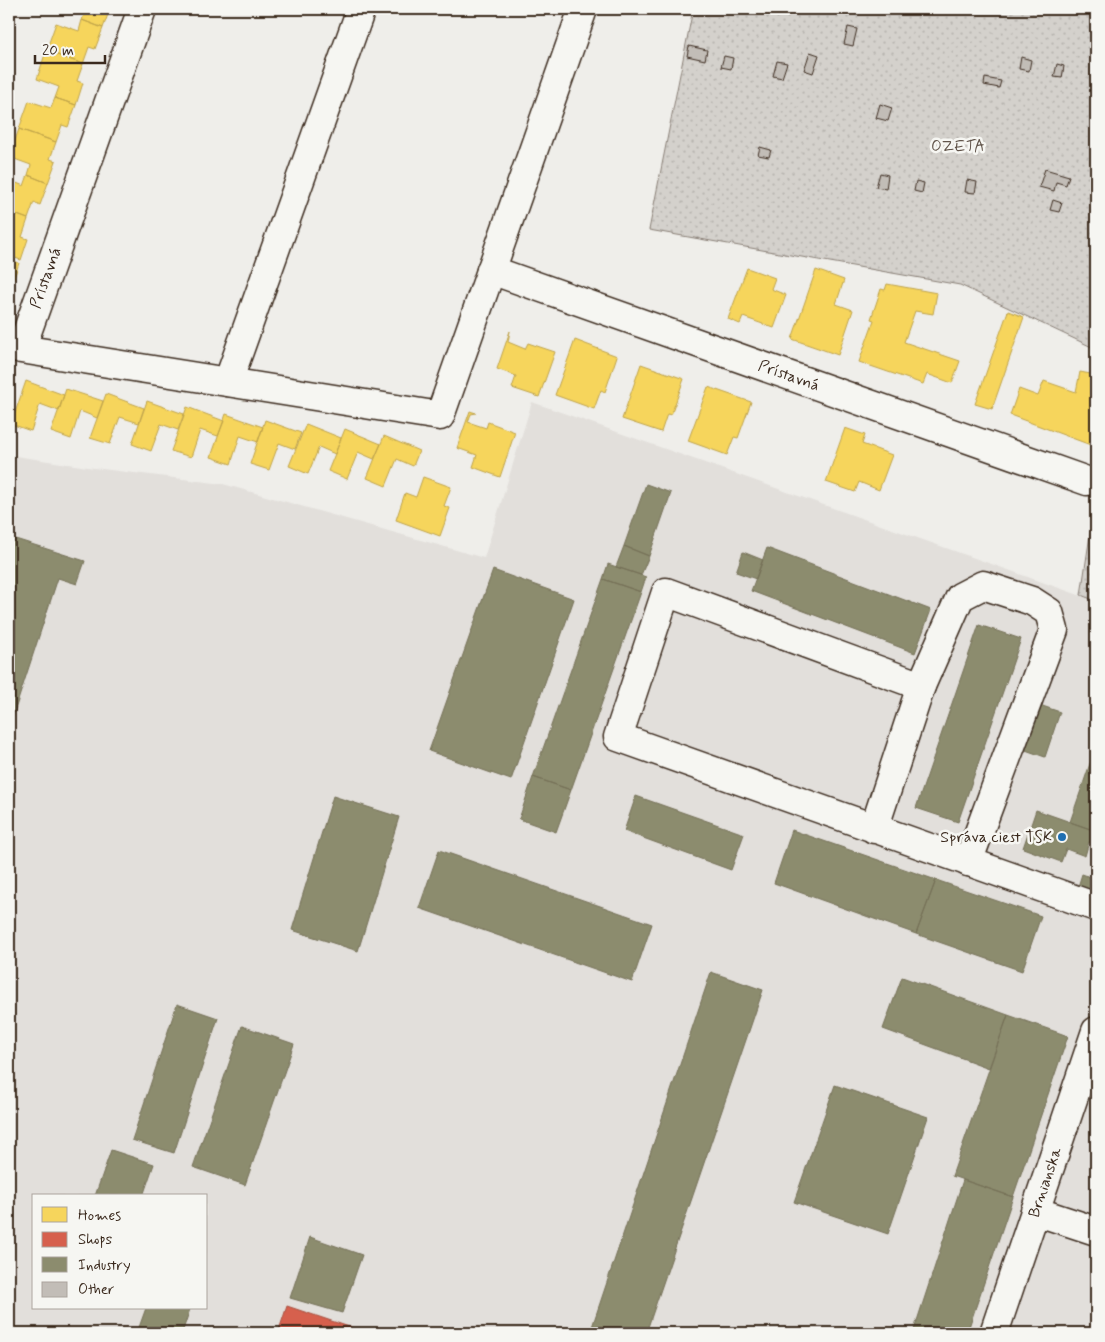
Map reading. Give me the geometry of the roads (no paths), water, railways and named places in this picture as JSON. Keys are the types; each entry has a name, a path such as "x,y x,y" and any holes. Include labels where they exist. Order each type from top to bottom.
{"street":[{"name":"Prístavná","path":"142,9 20,349 440,416 583,9"},
{"path":"228,382 361,9"},
{"name":"Prístavná","path":"491,270 1087,481"},
{"path":"874,829 922,686 960,597 983,586 1032,601 1049,612 1054,630 968,862"},
{"path":"922,686 666,592 618,737 1096,907"},
{"name":"Brnianska","path":"994,1333 1096,1031"},
{"path":"1035,1211 1096,1231"}],"place":[{"name":"Správa ciest TSK","path":"1062,837"}],"park label":[{"name":"OZETA","path":"958,146"}]}
